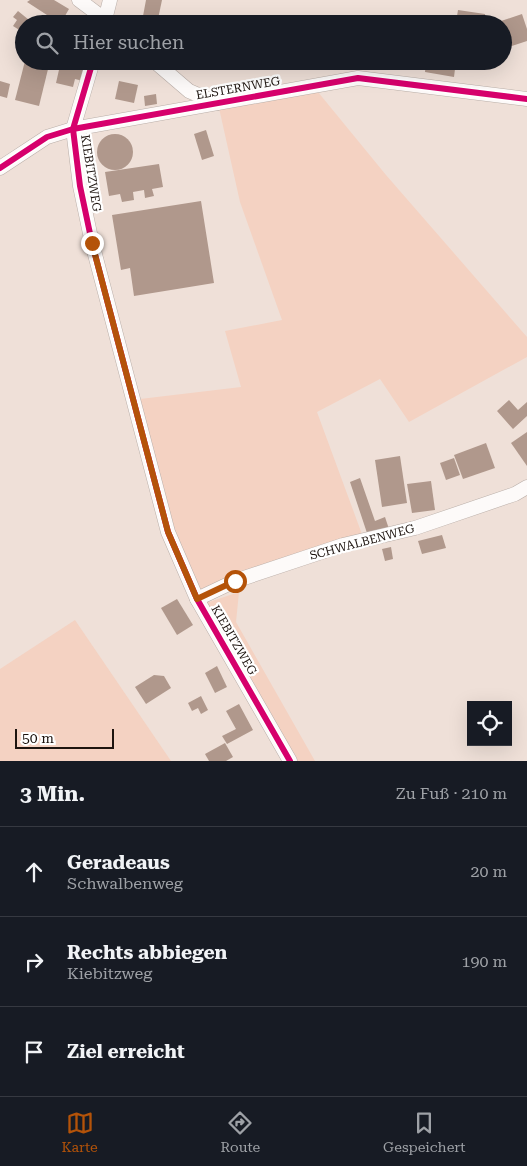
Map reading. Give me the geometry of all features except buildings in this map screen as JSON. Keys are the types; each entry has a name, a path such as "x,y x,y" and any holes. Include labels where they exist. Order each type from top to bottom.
{"street":[{"path":"79,0 98,15"},
{"path":"108,15 110,0"},
{"name":"KIEBITZWEG","path":"90,70 73,129 80,186 92,243 168,532 197,599 290,761"},
{"name":"ELSTERNWEG","path":"164,70 189,91 218,103"},
{"name":"ELSTERNWEG","path":"0,168 47,137 73,129 358,78 527,99"},
{"name":"SCHWALBENWEG","path":"197,599 235,581 343,545 415,528 515,494 527,487"}],"shaded area":[{"path":"318,92 386,175 527,337 527,357 409,422 380,379 317,412 363,537 197,593 176,538 140,399 241,387 225,331 282,320 240,202 219,108"},
{"path":"239,592 236,622 315,761 294,761 203,604"},
{"path":"75,620 171,761 0,761 0,669"}],"cycle path":[{"path":"90,70 73,129 80,186 92,243 168,532 197,599 290,761"},
{"path":"0,168 47,137 73,129 358,78 527,99"}],"route":[{"path":"92,243 168,532 197,599 235,581"}]}
